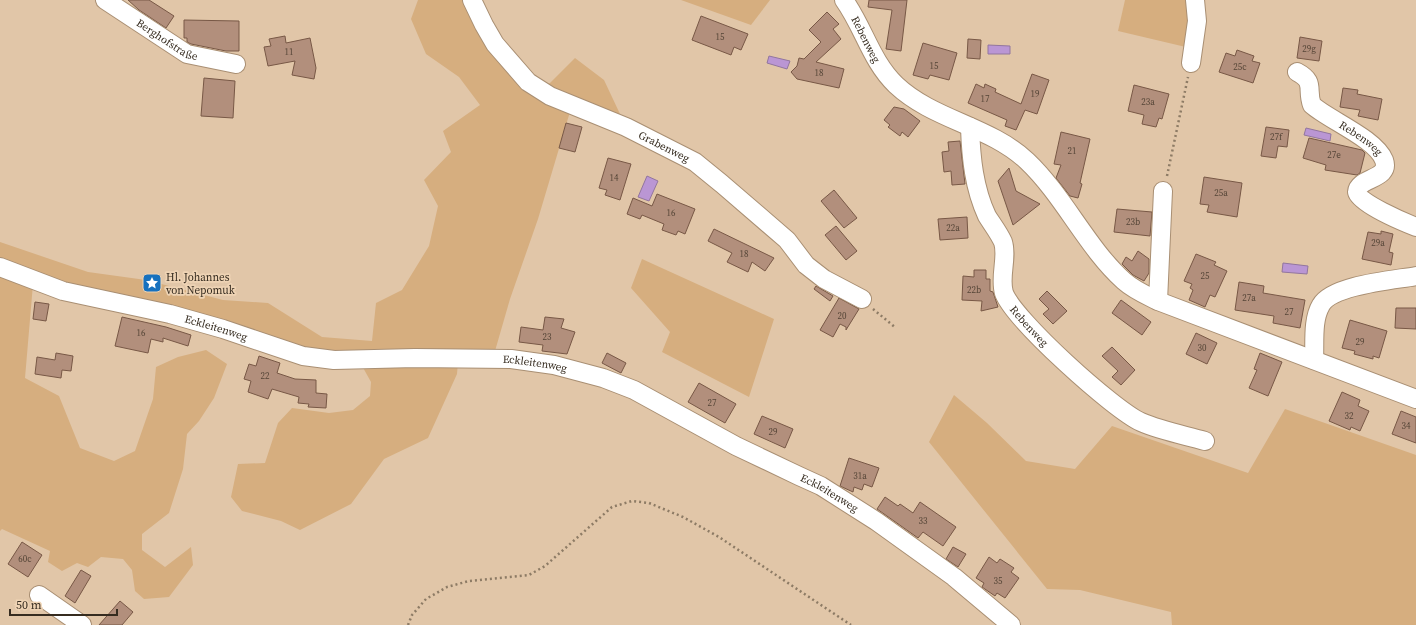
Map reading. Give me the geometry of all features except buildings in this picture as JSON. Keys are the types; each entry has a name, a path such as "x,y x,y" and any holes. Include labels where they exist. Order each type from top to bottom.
{"street":[{"name":"Berghofstraße","path":"105,0 187,54 236,64"},
{"name":"Grabenweg","path":"472,0 495,44 528,82 550,96 626,127 695,162 787,240 806,265 824,278 862,299"},
{"name":"Rebenweg","path":"844,0 879,65 897,86 914,98 970,127 1002,141 1024,158 1053,191 1115,272 1136,290 1158,301 1416,399"},
{"path":"1191,63 1197,21 1195,0"},
{"name":"Rebenweg","path":"1297,72 1305,76 1309,81 1310,99 1312,105 1360,136 1376,150 1384,161 1383,171 1359,188 1358,196 1368,204 1416,227"},
{"name":"Rebenweg","path":"970,127 971,149 977,190 987,216 1003,242 1004,291 1009,305 1046,343 1124,413 1141,422 1162,430 1205,441"},
{"path":"1158,301 1163,191"},
{"name":"Eckleitenweg","path":"0,267 63,291 170,314 223,328 304,356 334,360 511,358 554,365 603,378 634,390 736,446 821,486 876,521 954,577 1010,625"},
{"path":"1314,360 1318,311 1324,300 1343,291 1416,276"},
{"path":"39,595 82,625"}],"path":[{"path":"1163,191 1191,63"},
{"path":"862,299 896,328"},
{"path":"408,625 412,615 426,599 447,587 469,581 529,575 545,566 612,507 632,501 649,503 719,537 851,625"}],"shaded area":[{"path":"418,0 471,0 528,92 550,83 575,58 604,80 620,114 572,105 538,219 510,299 495,351 459,350 457,374 428,438 384,459 351,504 300,530 281,521 242,511 231,497 238,464 265,463 278,423 292,408 329,413 353,410 370,396 371,382 361,364 33,284 25,378 59,396 80,448 114,461 135,451 153,399 156,367 178,357 206,350 227,364 214,398 199,421 187,434 183,469 169,513 142,534 142,550 165,567 191,547 193,565 169,597 144,599 135,591 132,570 123,559 101,557 88,567 77,563 62,571 48,562 50,551 2,529 0,531 0,242 88,272 146,280 223,300 268,303 322,337 372,341 376,303 402,290 429,246 438,206 424,180 451,152 443,131 480,105 459,77 426,54 411,19"},
{"path":"681,0 770,0 751,25"},
{"path":"1125,0 1192,0 1190,48 1118,31"},
{"path":"988,45 1010,46 1010,54 988,54"},
{"path":"769,56 790,61 787,69 767,63"},
{"path":"1306,128 1331,134 1330,141 1304,135"},
{"path":"647,176 658,181 649,201 638,197"},
{"path":"642,259 774,319 749,397 662,352 670,332 631,288"},
{"path":"1283,263 1308,266 1307,274 1282,272"},
{"path":"954,395 987,423 1026,461 1075,469 1112,426 1248,473 1285,409 1416,455 1416,625 1172,625 1171,612 1080,590 1047,589 929,442"}],"place":[{"name":"Hl. Johannes von Nepomuk","path":"152,283"}]}
